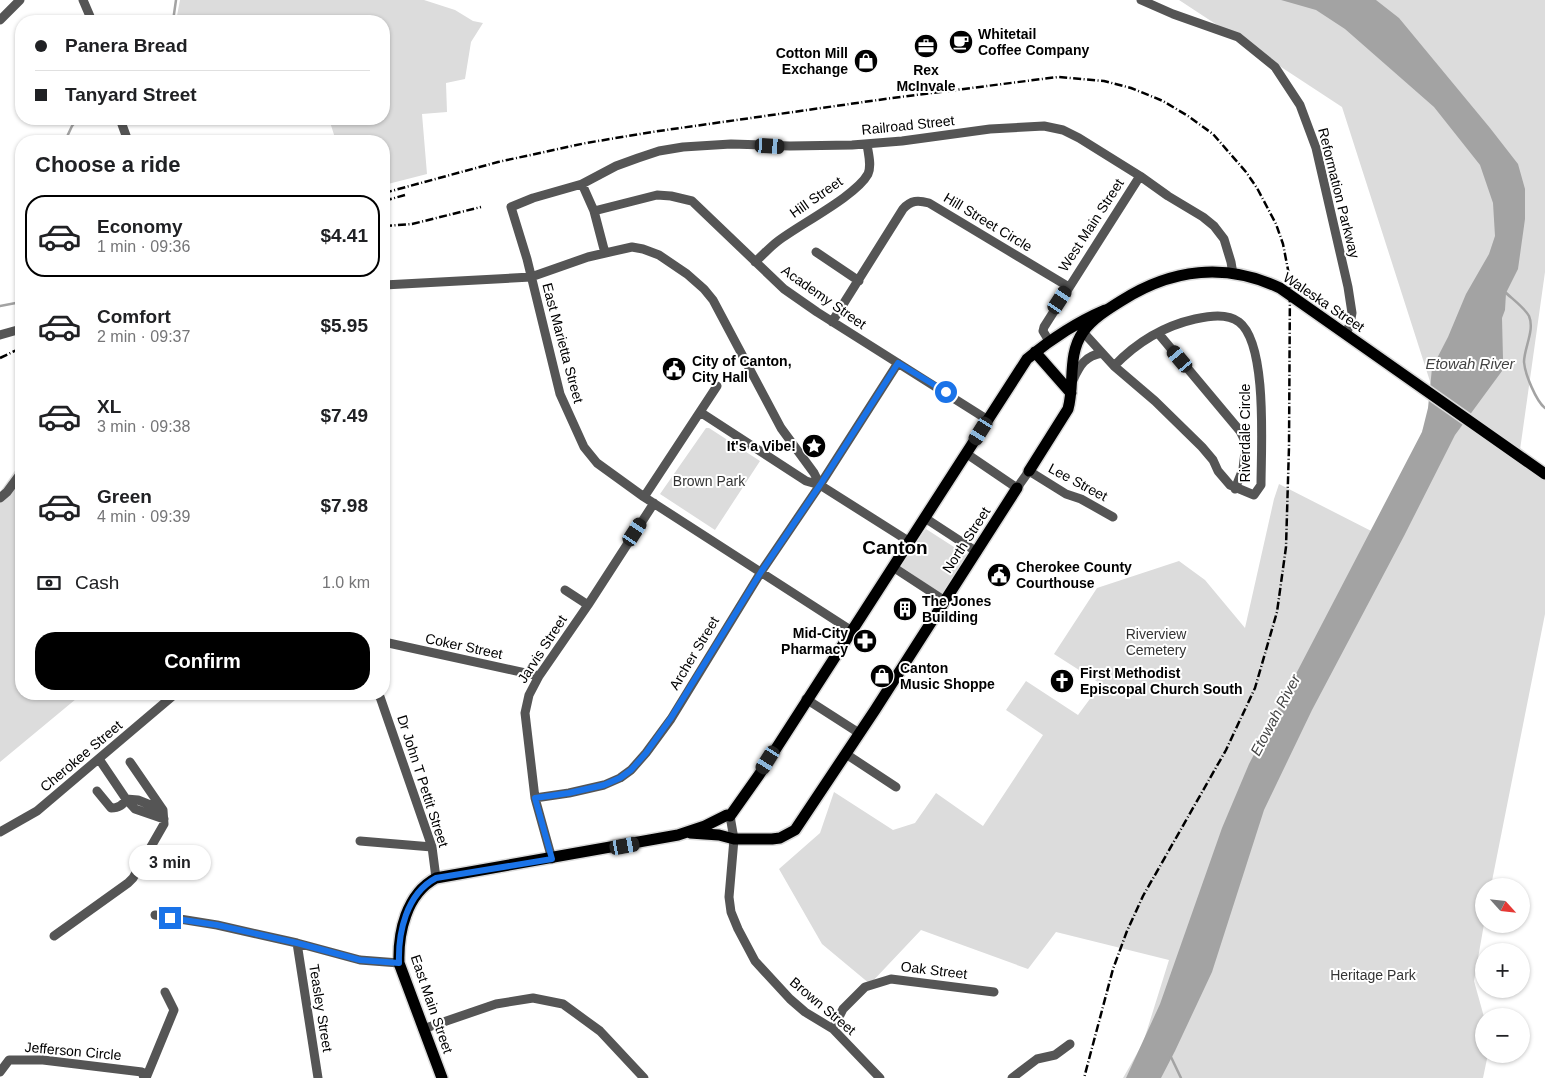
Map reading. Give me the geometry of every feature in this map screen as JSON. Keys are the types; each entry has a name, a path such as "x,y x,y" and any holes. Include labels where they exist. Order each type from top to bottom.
{"main road":[{"name":"Waleska Street","path":"1076,348 1083,332 1105,310 1130,295 1164,279 1190,273 1213,272 1233,274 1256,280 1280,288 1545,474"},
{"path":"436,878 552,859 688,833 726,815 730,816 759,775 806,699 967,454 1018,371 1027,359 1049,341 1089,317 1105,310"},
{"name":"North Street","path":"1029,471 1068,410 1076,348"},
{"path":"1035,352 1071,389"},
{"name":"North Street","path":"734,839 780,838 795,830 1017,488"},
{"path":"688,833 718,835 734,839"},
{"name":"East Main Street","path":"436,878 420,890 404,920 398,946 399,963 442,1078"}],"street":[{"path":"0,20 20,0"},
{"path":"83,0 89,15"},
{"name":"Reformation Parkway","path":"1141,0 1173,14 1238,37 1275,67 1300,105 1316,148 1348,287 1352,313 1346,334"},
{"name":"Railroad Street","path":"533,198 582,184 616,166 638,158 659,151 683,147 731,144 825,146 867,144 990,129 1044,126 1071,134 1203,217 1220,233 1227,247 1233,274"},
{"name":"Hill Street","path":"755,262 778,241 839,200 859,184 867,175 870,167 867,144"},
{"name":"West Main Street","path":"1049,341 1043,331 1044,327 1140,176"},
{"path":"582,184 594,211 605,253"},
{"name":"Academy Street","path":"594,211 657,195 684,198 692,201 784,289 832,322 988,420"},
{"name":"East Marietta Street","path":"533,198 512,207 560,394 584,447 597,463 644,497 852,631"},
{"name":"Hill Street Circle","path":"832,322 903,208 912,201 920,200 929,203 1069,287"},
{"path":"390,285 531,277 605,253 632,247 659,255 704,289 713,300 781,428 814,473 820,485"},
{"path":"816,252 859,281"},
{"name":"Riverdale Circle","path":"1215,316 1228,317 1239,322 1246,329 1254,346 1261,403 1261,485 1254,495 1235,489 1230,485 1202,447 1155,401 1114,366 1128,351 1158,333 1174,324 1215,316"},
{"path":"0,335 15,331"},
{"path":"1083,332 1114,366"},
{"path":"1158,333 1240,431 1246,443 1243,469 1235,489"},
{"path":"1071,389 1085,360 1093,355 1102,353"},
{"name":"Archer Street","path":"535,798 604,785 620,778 631,770 646,753 671,718 733,615 820,485 898,363"},
{"path":"644,497 717,386"},
{"path":"700,412 806,481 820,485 910,542"},
{"path":"967,454 1017,488"},
{"name":"North Street","path":"1017,488 1029,471"},
{"name":"Lee Street","path":"1029,471 1066,494 1081,499 1114,517"},
{"path":"0,498 15,481"},
{"name":"Jarvis Street","path":"552,859 535,798 525,712 529,695 539,676 588,605 654,503"},
{"path":"924,518 977,552"},
{"path":"893,567 945,601"},
{"path":"565,590 588,605"},
{"name":"Coker Street","path":"390,643 539,676"},
{"path":"806,699 859,733"},
{"name":"Cherokee Street","path":"0,832 36,811 168,700"},
{"name":"Dr John T Pettit Street","path":"381,700 432,847 436,878"},
{"path":"846,754 896,787"},
{"path":"99,759 126,799"},
{"path":"54,936 133,878 164,824 164,815 130,762"},
{"path":"97,791 111,808 117,808 124,804 126,799"},
{"path":"126,799 138,800 164,815"},
{"path":"730,816 734,839"},
{"name":"Brown Street","path":"734,839 729,897 731,912 744,942 755,960 790,999 805,1012 833,1029 880,1078"},
{"path":"360,841 432,847"},
{"path":"155,915 217,925 297,943 360,960 399,963"},
{"name":"Teasley Street","path":"297,943 318,1078"},
{"name":"Oak Street","path":"833,1029 843,1009 865,987 891,979 994,992"},
{"path":"145,1078 174,1010 166,992"},
{"path":"423,1029 496,1004 533,998 563,1004 600,1031 644,1078"},
{"path":"1012,1078 1037,1059 1055,1055 1070,1044"},
{"name":"Jefferson Circle","path":"0,1072 9,1060 43,1060 142,1072 145,1078"}],"green space":[{"path":"180,0 424,0 455,10 473,21 483,23 471,42 465,79 446,83 447,112 422,114 427,174 390,183 390,135 334,135 331,125 390,125 390,15 177,15"},
{"path":"1179,0 1545,0 1545,272 1519,457 1545,476 1545,614 1493,878 1475,878 1475,933 1482,933 1481,943 1475,943 1475,998 1479,998 1482,1008 1475,1008 1475,1063 1486,1063 1483,1078 1123,1078 1143,1043 1169,960 1056,932 1028,969 921,930 870,984 822,944 779,869 820,833 834,792 893,830 915,823 936,793 983,826 1043,735 1006,710 1026,681 1078,715 1101,684 1054,654 1097,588 1179,561 1205,580 1245,628 1279,484 1383,537 1435,397 1342,107"},
{"name":"Brown Park","path":"706,428 709,428 760,461 715,530 660,494"},
{"path":"15,471 15,700 75,700 0,762 0,492"},
{"path":"926,529 968,556 943,595 900,566"}],"water":[{"name":"Etowah River","path":"1281,0 1376,0 1399,18 1518,164 1525,189 1525,219 1518,269 1506,293 1505,310 1502,318 1502,371 1455,435 1312,710 1264,810 1212,972 1175,1051 1161,1078 1126,1078 1160,1004 1222,828 1249,764 1422,432 1428,408 1432,368 1448,337 1466,294 1489,254 1495,236 1493,203 1480,165 1434,107 1345,29 1316,10"}],"waterway":[{"path":"174,15 176,0"},
{"path":"68,135 73,125"},
{"path":"1504,291 1521,306 1531,321 1524,362 1535,394 1545,408"},
{"path":"0,306 15,303"},
{"path":"1171,1057 1181,1078"}],"railway":[{"path":"390,191 498,162 586,143 892,98 1058,77 1104,81 1131,88 1163,101 1213,134 1246,172 1257,188 1276,224 1283,244 1290,280 1289,447 1286,547 1277,612 1255,688 1226,750 1143,896 1127,931 1113,969 1084,1078"},
{"path":"390,199 405,195"},
{"path":"390,226 412,224 481,207"},
{"path":"0,358 15,351"}],"place":[{"name":"Whitetail Coffee Company","path":"961,42"},
{"name":"Rex McInvale","path":"926,46"},
{"name":"Cotton Mill Exchange","path":"866,61"},
{"name":"City of Canton, City Hall","path":"674,369"},
{"name":"It's a Vibe!","path":"814,446"},
{"name":"Cherokee County Courthouse","path":"999,575"},
{"name":"The Jones Building","path":"905,609"},
{"name":"Mid-City Pharmacy","path":"865,641"},
{"name":"Canton Music Shoppe","path":"882,676"},
{"name":"First Methodist Episcopal Church South","path":"1062,681"}],"district":[{"name":"Canton","path":"895,547"}],"route":[{"path":"170,918 217,925 297,943 360,960 399,963 398,946 404,920 420,890 430,881 436,878 552,859 535,798 604,785 620,778 631,770 646,753 671,718 733,615 820,485 898,363 946,392"}],"park label":[{"name":"Riverview Cemetery","path":"1156,642"},
{"name":"Heritage Park","path":"1373,975"}]}
